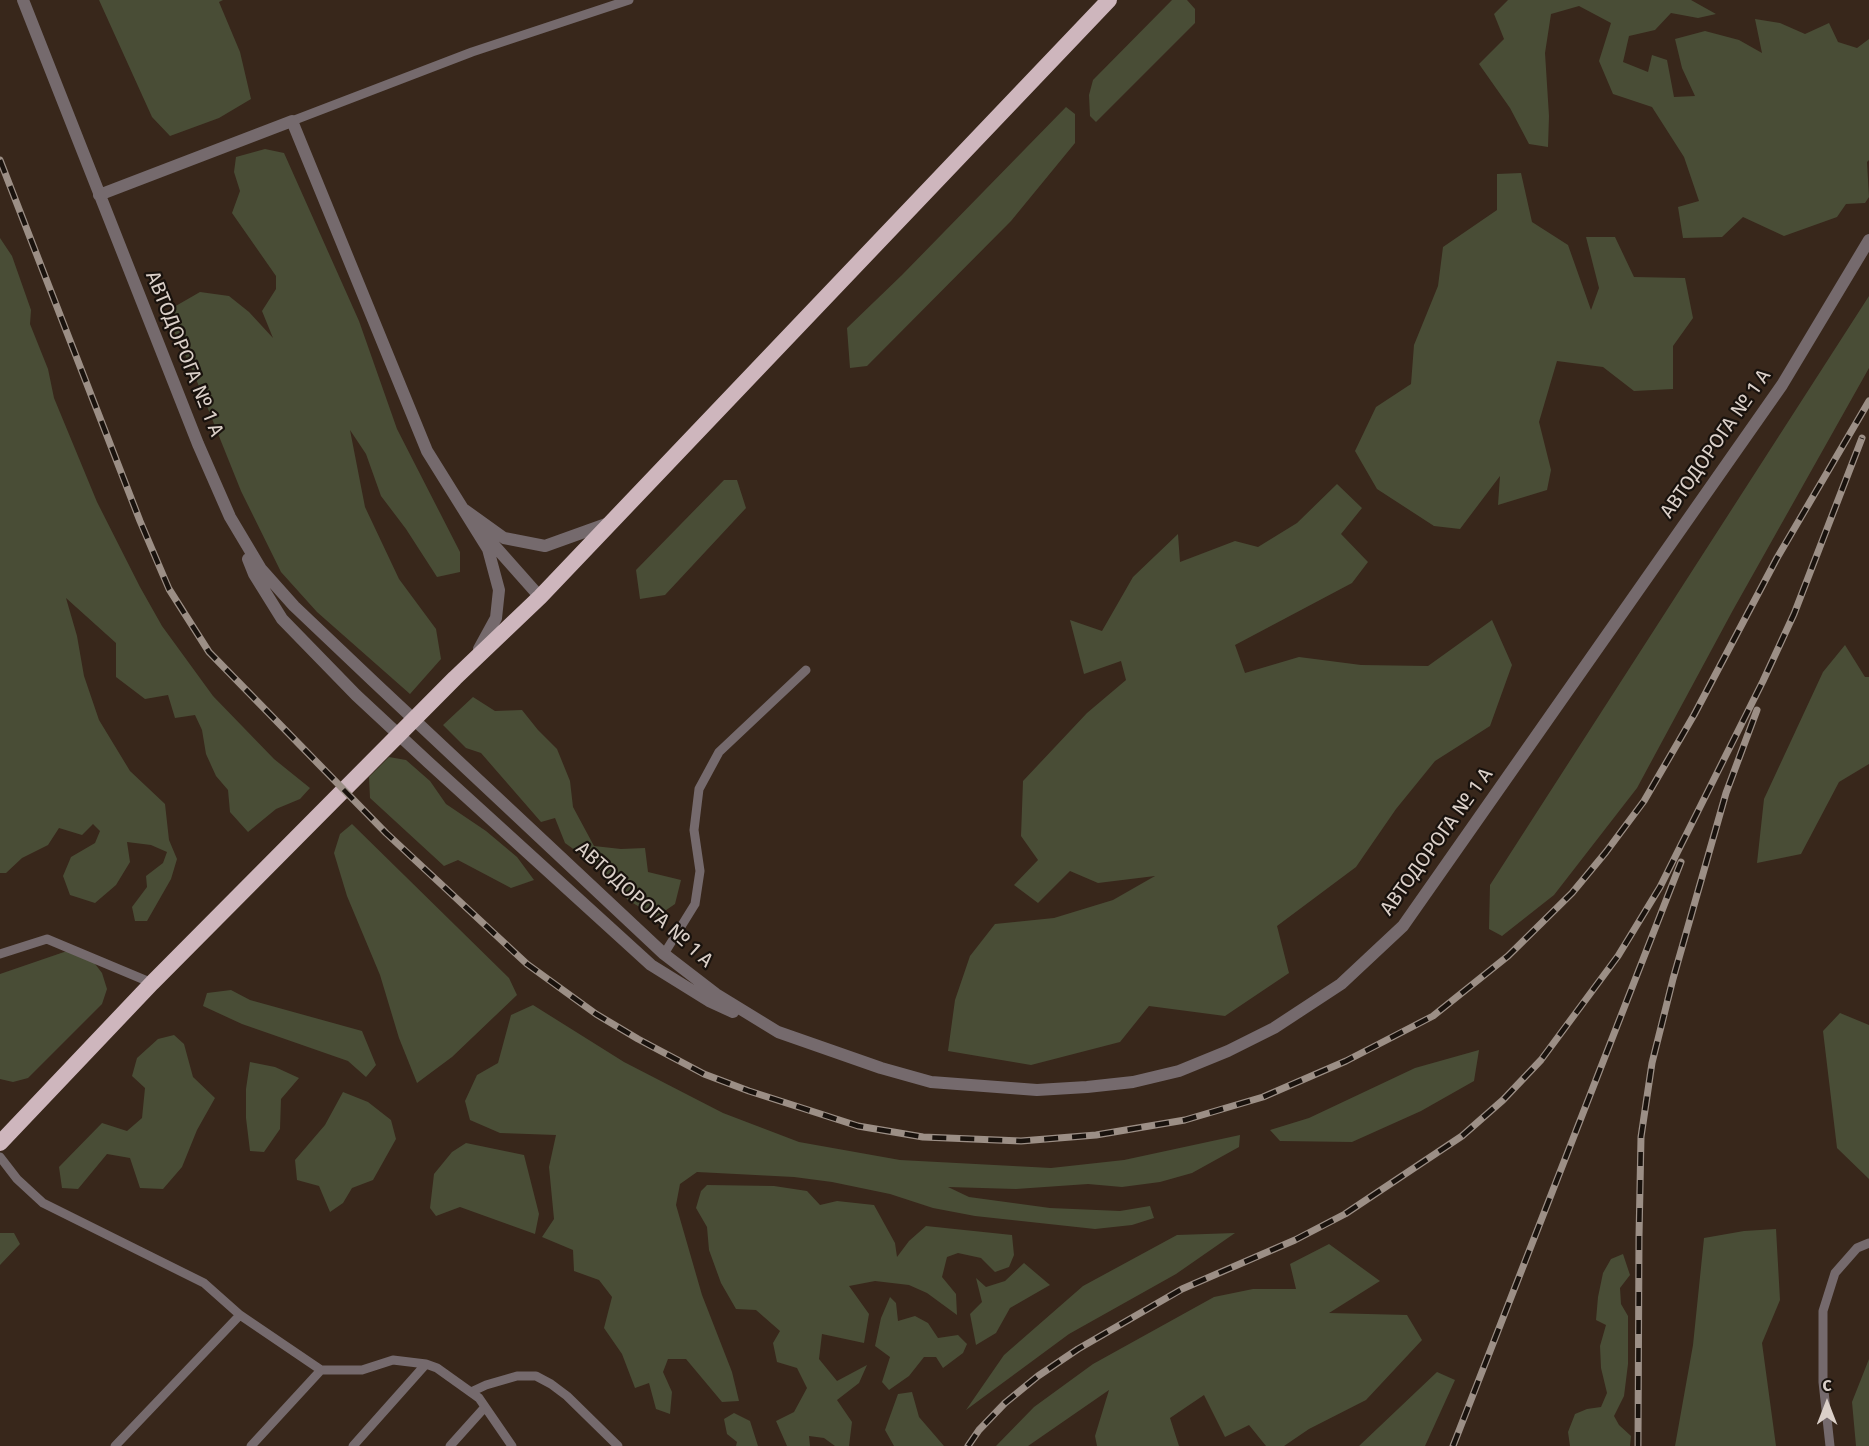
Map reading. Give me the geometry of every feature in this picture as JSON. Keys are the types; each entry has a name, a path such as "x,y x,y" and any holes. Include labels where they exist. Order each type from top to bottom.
{"highway":[{"path":"0,1143 152,983 473,661 540,597 1109,0"}],"street":[{"name":"АВТОДОРОГА № 1 А","path":"23,0 198,444 230,517 261,569 294,606 664,954 716,994 778,1032 881,1068 931,1082 1037,1090 1088,1088 1133,1082 1179,1071 1228,1051 1274,1028 1341,984 1403,926 1782,385 1869,240"},
{"path":"99,195 292,121 427,452 488,549 499,590 496,618 473,661"},
{"path":"460,506 504,538 545,546 611,522"},
{"path":"460,506 540,597"},
{"path":"230,517 254,574 282,619 356,695 651,965 709,1001 778,1032"}],"lane":[{"path":"292,121 472,52 629,0"},
{"path":"664,954 695,904 700,871 694,830 699,789 718,752 807,670"},
{"path":"0,954 47,939 152,983"},
{"path":"0,1157 17,1179 44,1203 204,1283 240,1315 321,1370 362,1370 393,1360 437,1368 479,1398 509,1445"},
{"path":"1830,1446 1823,1382 1823,1311 1835,1273 1857,1248 1869,1243"},
{"path":"115,1446 240,1315"},
{"path":"353,1446 426,1365"},
{"path":"251,1446 321,1370"},
{"path":"471,1392 517,1376 536,1376 567,1396 618,1446"},
{"path":"450,1446 485,1407"}],"green space":[{"path":"99,0 223,0 219,2 240,52 251,99 219,118 170,136 152,117"},
{"path":"1172,0 1187,0 1195,9 1195,23 1096,122 1090,116 1089,95 1093,80"},
{"path":"1508,0 1691,0 1716,14 1698,18 1671,13 1655,30 1629,36 1623,62 1648,72 1652,55 1667,60 1674,97 1695,96 1682,68 1675,39 1705,31 1739,40 1762,53 1755,19 1780,23 1805,34 1829,23 1838,42 1857,48 1869,39 1869,160 1867,162 1869,197 1865,203 1846,204 1837,217 1784,236 1743,217 1722,237 1683,238 1678,207 1699,201 1684,157 1652,107 1613,94 1599,61 1611,23 1579,6 1551,14 1545,53 1549,116 1548,147 1529,144 1510,108 1479,64 1504,39 1494,14"},
{"path":"1066,107 1075,114 1075,143 1011,221 867,366 850,368 847,328"},
{"path":"265,149 284,153 359,321 397,429 460,552 460,572 437,577 381,496 366,454 350,430 365,507 399,579 436,629 441,659 410,694 317,612 281,572 241,491 194,374 172,327 174,307 200,292 229,296 249,312 273,338 262,311 276,289 276,276 232,213 240,191 234,172 236,157"},
{"path":"1521,173 1532,222 1568,245 1591,310 1599,288 1586,237 1615,237 1634,277 1685,278 1693,318 1673,346 1673,389 1634,391 1603,367 1557,361 1539,422 1551,470 1547,490 1498,505 1500,476 1460,529 1434,526 1377,489 1355,451 1376,407 1411,384 1414,345 1438,286 1443,247 1497,210 1497,174"},
{"path":"0,238 12,256 31,310 30,324 48,369 54,398 97,502 140,587 162,626 213,696 274,759 310,788 300,799 276,809 248,832 230,812 228,790 216,776 206,754 202,730 195,715 175,718 168,695 145,699 116,677 116,643 66,598 77,636 84,676 99,720 130,771 165,804 169,840 177,859 171,879 147,921 135,921 132,907 147,887 146,876 163,863 167,852 151,845 127,842 130,862 116,885 95,903 70,895 63,876 71,857 95,843 100,831 93,824 82,835 59,828 48,845 22,858 6,873 0,873"},
{"path":"1869,296 1869,368 1733,610 1637,788 1554,895 1502,936 1489,929 1490,885"},
{"path":"724,480 737,480 746,508 665,595 640,599 636,570"},
{"path":"1337,484 1362,508 1341,534 1368,562 1352,583 1235,645 1245,673 1299,657 1361,665 1428,666 1492,620 1512,665 1490,726 1435,761 1396,809 1356,867 1277,926 1289,973 1225,1016 1149,1006 1120,1042 1031,1065 948,1051 955,1000 970,956 995,924 1054,918 1113,900 1155,876 1098,883 1070,871 1038,903 1014,885 1038,860 1021,836 1023,781 1087,713 1126,680 1121,661 1084,674 1070,620 1102,631 1133,577 1178,534 1180,562 1235,541 1258,547 1297,523"},
{"path":"1845,645 1865,677 1869,677 1869,764 1839,782 1801,854 1757,863 1764,799 1823,672"},
{"path":"473,697 495,711 522,710 557,749 570,781 573,807 594,846 621,849 645,848 648,872 681,880 675,904 656,917 628,900 597,866 565,843 555,818 541,822 481,753 466,748 443,725"},
{"path":"389,757 406,760 430,781 446,804 486,831 517,857 534,880 511,888 458,860 444,866 370,798 369,777"},
{"path":"352,824 509,978 517,995 452,1057 417,1083 399,1038 380,975 347,896 334,853 340,834"},
{"path":"67,951 89,956 102,973 107,989 102,1004 28,1078 13,1082 0,1079 0,974"},
{"path":"231,990 250,1000 362,1031 376,1065 366,1077 348,1061 242,1024 203,1006 207,993"},
{"path":"533,1005 624,1062 688,1095 723,1113 799,1142 900,1160 1051,1168 1124,1160 1240,1135 1239,1147 1192,1173 1160,1182 1122,1187 1088,1184 1016,1189 948,1187 969,1197 1050,1208 1120,1211 1150,1206 1154,1218 1132,1225 1095,1229 975,1216 933,1208 890,1194 832,1182 794,1177 697,1172 680,1184 676,1205 702,1295 732,1372 739,1401 722,1402 686,1359 668,1359 663,1372 672,1392 670,1414 656,1409 649,1383 635,1388 622,1354 604,1328 612,1297 599,1280 574,1271 573,1250 542,1237 554,1219 549,1167 556,1135 500,1133 470,1120 465,1101 477,1075 498,1063 511,1015"},
{"path":"1840,1013 1869,1025 1869,1179 1837,1148 1823,1031"},
{"path":"174,1035 184,1044 193,1077 215,1098 197,1130 182,1167 163,1189 140,1188 130,1158 107,1154 78,1189 62,1188 59,1167 102,1123 127,1131 142,1118 145,1088 132,1076 137,1058 158,1039"},
{"path":"1479,1050 1474,1081 1421,1111 1352,1142 1280,1141 1270,1130 1309,1118 1415,1068"},
{"path":"250,1062 275,1067 299,1078 281,1099 280,1129 264,1152 250,1151 246,1118 246,1089"},
{"path":"343,1092 368,1102 391,1120 396,1139 373,1180 352,1188 343,1203 330,1212 319,1186 297,1180 295,1160 325,1125"},
{"path":"466,1143 524,1155 539,1214 535,1234 460,1207 436,1216 430,1208 434,1174 452,1152"},
{"path":"707,1185 774,1186 807,1191 820,1205 837,1201 874,1205 895,1243 897,1257 909,1241 926,1226 1012,1235 1014,1255 1009,1267 995,1272 981,1258 958,1253 947,1257 942,1277 956,1294 957,1315 927,1293 909,1285 875,1281 849,1286 869,1314 864,1343 822,1334 819,1359 837,1381 867,1365 859,1383 837,1400 852,1422 849,1446 835,1446 824,1438 809,1436 810,1446 787,1446 776,1421 794,1412 807,1388 797,1368 777,1362 773,1343 780,1331 756,1310 736,1309 721,1283 709,1250 707,1227 696,1208 701,1191"},
{"path":"1776,1229 1780,1300 1762,1343 1776,1446 1675,1446 1693,1345 1704,1238 1744,1231"},
{"path":"0,1233 14,1233 20,1244 0,1265"},
{"path":"1235,1233 1176,1274 1069,1334 966,1410 1004,1355 1083,1286 1177,1235"},
{"path":"1329,1244 1380,1281 1329,1313 1407,1315 1422,1340 1366,1400 1309,1429 1284,1446 1266,1446 1249,1425 1225,1437 1204,1395 1170,1418 1179,1446 1097,1446 1095,1436 1109,1390 1028,1446 996,1446 1034,1407 1093,1364 1214,1297 1253,1289 1296,1289 1290,1264"},
{"path":"1623,1254 1630,1275 1620,1288 1621,1304 1628,1316 1628,1364 1624,1396 1614,1416 1619,1425 1631,1436 1630,1446 1570,1446 1568,1432 1575,1414 1601,1407 1607,1393 1601,1368 1600,1346 1606,1325 1596,1320 1598,1297 1603,1273 1611,1259"},
{"path":"1024,1263 1050,1285 1010,1308 996,1333 976,1345 970,1314 982,1302 976,1278 986,1287 1005,1281"},
{"path":"890,1297 896,1303 898,1321 915,1316 928,1323 938,1338 958,1335 967,1344 963,1353 943,1368 936,1357 924,1357 909,1376 889,1390 882,1382 890,1357 875,1346 881,1318"},
{"path":"1869,1359 1869,1446 1856,1446 1852,1402"},
{"path":"1437,1372 1455,1380 1425,1446 1359,1446"},
{"path":"912,1392 919,1417 944,1446 894,1446 885,1430 898,1394"},
{"path":"734,1413 750,1421 758,1446 736,1446 737,1442 727,1434 724,1419"}],"railway":[{"path":"0,160 140,521 169,589 209,652 386,833 527,964 596,1014 704,1074 749,1091 858,1126 923,1137 1021,1141 1096,1135 1185,1120 1263,1097 1346,1061 1433,1016 1508,956 1572,893 1644,801 1694,715 1777,558 1869,401"},
{"path":"968,1446 979,1430 1005,1403 1038,1376 1078,1349 1182,1289 1295,1240 1345,1214 1462,1136 1503,1100 1541,1060 1618,956 1660,887 1794,614 1862,438"},
{"path":"1638,1446 1641,1137 1652,1063 1673,979 1726,793 1757,710"},
{"path":"1453,1446 1681,862"}]}
